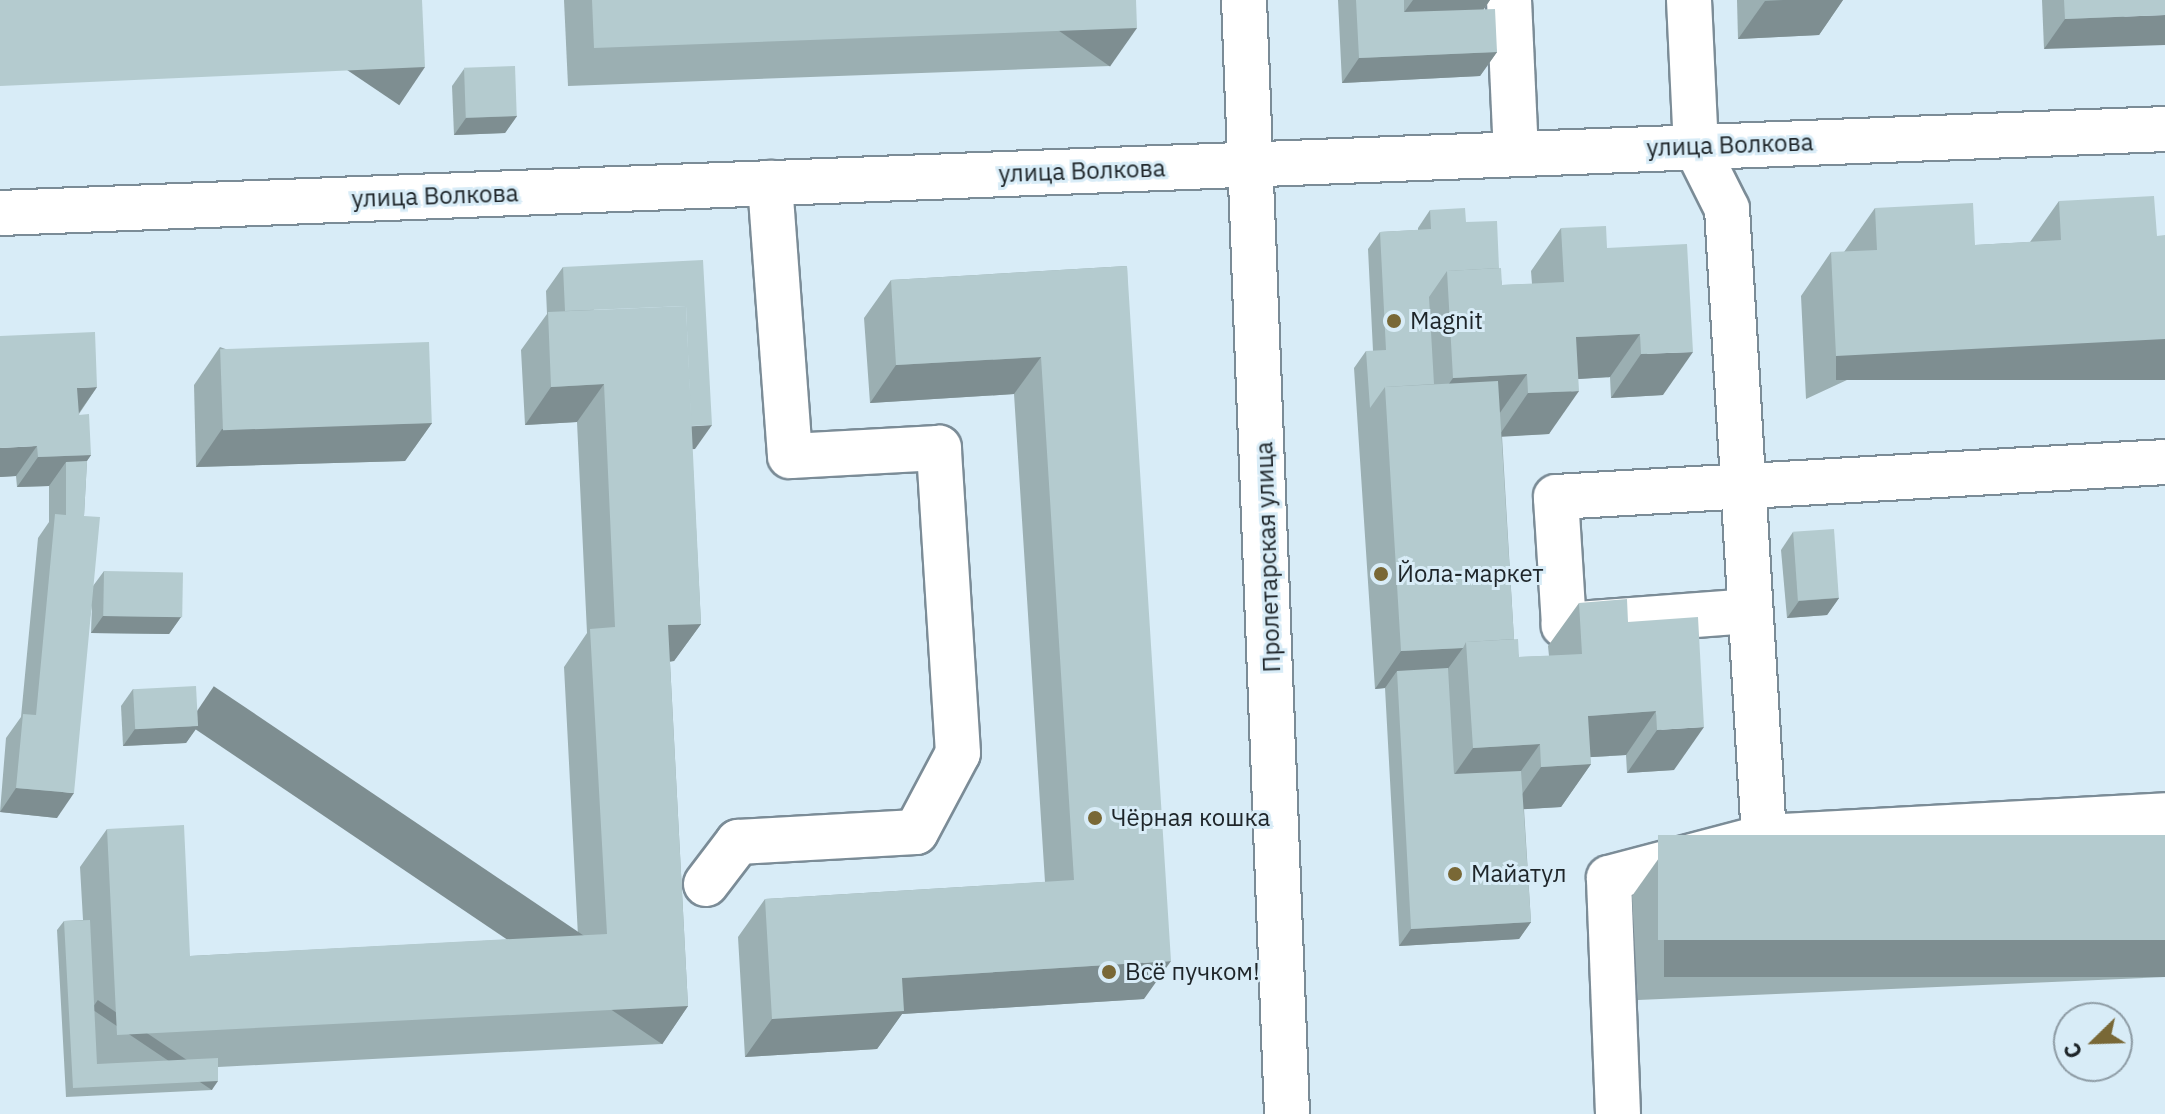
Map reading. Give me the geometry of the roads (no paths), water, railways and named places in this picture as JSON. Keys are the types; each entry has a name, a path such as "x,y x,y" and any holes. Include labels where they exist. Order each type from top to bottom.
{"street":[{"name":"Пролетарская улица","path":"1244,0 1255,164 1287,1114"},
{"path":"1509,0 1516,154"},
{"path":"1689,0 1696,147 1727,209 1764,837"},
{"name":"улица Волкова","path":"0,213 2165,129"},
{"path":"706,884 738,842 916,832 958,753 939,448 790,456 770,183"},
{"path":"1750,611 1564,625 1556,497 2165,462"},
{"path":"1618,1114 1609,878 1764,837 2165,815"}],"place":[{"name":"Magnit","path":"1394,321"},
{"name":"Йола-маркет","path":"1381,574"},
{"name":"Чёрная кошка","path":"1095,818"},
{"name":"Майатул","path":"1455,874"},
{"name":"Всё пучком!","path":"1109,972"}]}
